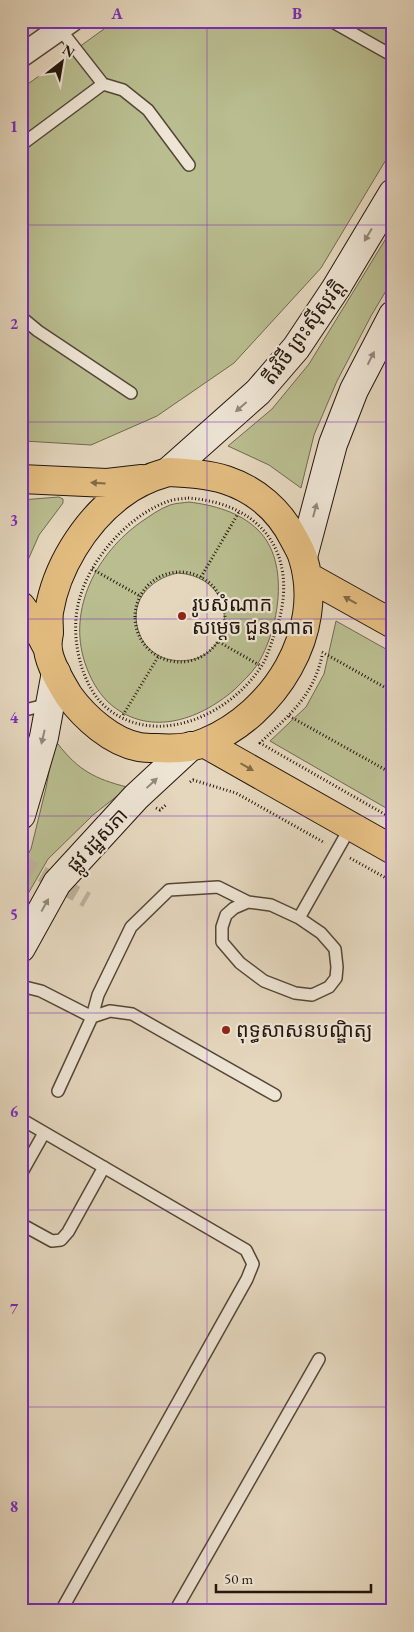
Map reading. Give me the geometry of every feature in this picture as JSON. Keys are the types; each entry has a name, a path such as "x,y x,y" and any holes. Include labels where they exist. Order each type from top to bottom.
{"main road":[{"name":"តីរវិថី ព្រះស៊ីសុវត្តិ","path":"157,475 258,392 296,348 336,288 393,193"},
{"path":"21,606 70,696 88,717 111,736 138,747 166,748 198,745 228,731 250,714 268,697 285,674 295,655 304,630 308,609 305,566 333,444 354,390 393,315"},
{"path":"21,479 107,483 157,475 195,473 226,480 250,491 274,508 289,530 305,566 393,624"},
{"path":"21,815 44,737 50,703 41,642 57,581 83,533 103,510 120,495 157,475"},
{"path":"198,745 393,850"},
{"name":"ផ្លូវ រដ្ឋសភា","path":"21,948 58,883 136,797 198,745"}],"street":[{"path":"21,56 65,25"}],"lane":[{"path":"332,21 393,56"},
{"path":"65,25 103,84 123,90 148,110 189,166"},
{"path":"21,145 103,84"},
{"path":"21,317 38,331 131,393"},
{"path":"21,711 50,703"},
{"path":"299,918 351,826"},
{"path":"58,1091 92,1017 98,995 131,927 169,890 218,888 248,902 271,905 299,918 320,933 335,949 336,978 329,987 312,995 295,993 264,982 240,963 222,942 222,927 226,915 234,908 248,902"},
{"path":"21,986 41,991 92,1017 110,1012 132,1014 275,1095"},
{"path":"21,1119 246,1250 253,1264 247,1279 61,1611"},
{"path":"21,1174 44,1133"},
{"path":"21,1224 52,1242 61,1240 68,1232 104,1167"},
{"path":"175,1611 319,1359"}],"path":[{"path":"188,498 207,499 239,512 262,528 274,546 284,580 283,601 277,626 262,666 254,677 221,706 184,724 164,727 139,724 121,718 107,708 98,698 86,679 78,654 75,629 79,599 92,569 109,544 123,530 153,508 170,500 188,498"},
{"path":"201,577 239,512"},
{"path":"92,569 140,596"},
{"path":"178,572 201,577 210,583 220,596 225,609 226,621 219,642 205,656 195,660 181,663 158,657 144,644 136,626 136,609 140,596 150,583 167,574 178,572"},
{"path":"324,644 319,671 301,703 260,743 393,819"},
{"path":"322,652 393,692"},
{"path":"121,718 158,657"},
{"path":"289,716 393,774"},
{"path":"186,786 193,780 236,793 393,882"},
{"path":"136,797 160,810 173,798"}],"green space":[{"path":"115,21 393,21 393,148 321,268 234,363 157,416 91,445 24,441 21,440 21,89"},
{"path":"393,227 393,279 337,381 314,435 301,488 269,465 228,446 272,409 309,364"},
{"path":"59,497 63,499 63,503 39,535 21,576 21,500"},
{"path":"189,502 226,510 243,518 258,530 268,544 275,560 278,578 276,615 265,650 257,665 234,690 220,701 189,717 172,721 139,720 123,713 108,702 92,679 85,663 80,643 83,603 99,566 125,535 162,508 172,504","holes":["178,573 200,579 215,590 223,605 224,622 220,638 209,651 193,659 172,660 157,655 142,640 140,635 136,613 138,603 149,587 167,576"]},
{"path":"336,621 393,653 393,812 270,741 306,707 324,674"},
{"path":"56,744 80,767 96,777 127,787 125,793 117,796 93,815 48,859 21,906 21,866 31,849 54,745"}],"tunnel":[{"path":"21,862 87,900"}],"place":[{"name":"រូបសំណាក សម្ដេច ជួនណាត","path":"182,616"},
{"name":"ពុទ្ធសាសនបណ្ឌិត្យ","path":"226,1030"}]}
